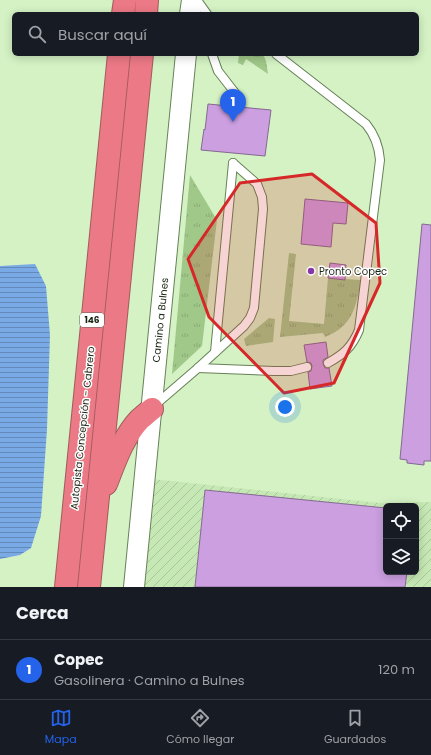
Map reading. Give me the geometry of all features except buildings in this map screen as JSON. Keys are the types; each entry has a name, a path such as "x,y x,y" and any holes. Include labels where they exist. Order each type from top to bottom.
{"highway":[{"path":"123,12 125,0"},
{"path":"146,12 148,0"},
{"name":"Autopista Concepción - Cabrero","path":"66,587 119,56"},
{"name":"146","path":"89,587 142,56"},
{"path":"97,509 123,443 139,420 152,409"}],"street":[{"path":"190,12 192,0"},
{"name":"Camino a Bulnes","path":"134,587 186,56"}],"lane":[{"path":"197,0 206,12"},
{"path":"213,56 218,71 239,98"},
{"path":"279,56 363,121 371,130 379,148 380,160 359,330 356,338 346,352 338,358 328,362"},
{"path":"152,409 244,326 250,318 254,308 263,209 262,197 257,184 233,163 215,352"},
{"path":"198,368 291,371 307,367"}],"highlighted area":[{"path":"312,174 376,223 380,283 334,383 284,393 209,317 188,259 240,183"}],"shaded area":[{"path":"152,479 379,503 431,502 431,587 142,587"}],"green space":[{"path":"239,56 264,56 268,74 246,59 243,65 238,63"},
{"path":"190,175 217,220 202,346 172,374"},
{"path":"289,253 296,254 289,321 324,324 328,278 361,280 352,314 342,327 325,337 323,333 280,337"},
{"path":"269,318 275,319 273,342 246,346 244,339"}],"water":[{"path":"35,264 46,286 50,335 47,429 41,516 31,548 20,555 0,559 0,266"}],"place":[{"name":"Copec","path":"233,122"},
{"name":"Pronto Copec","path":"311,271"}]}
